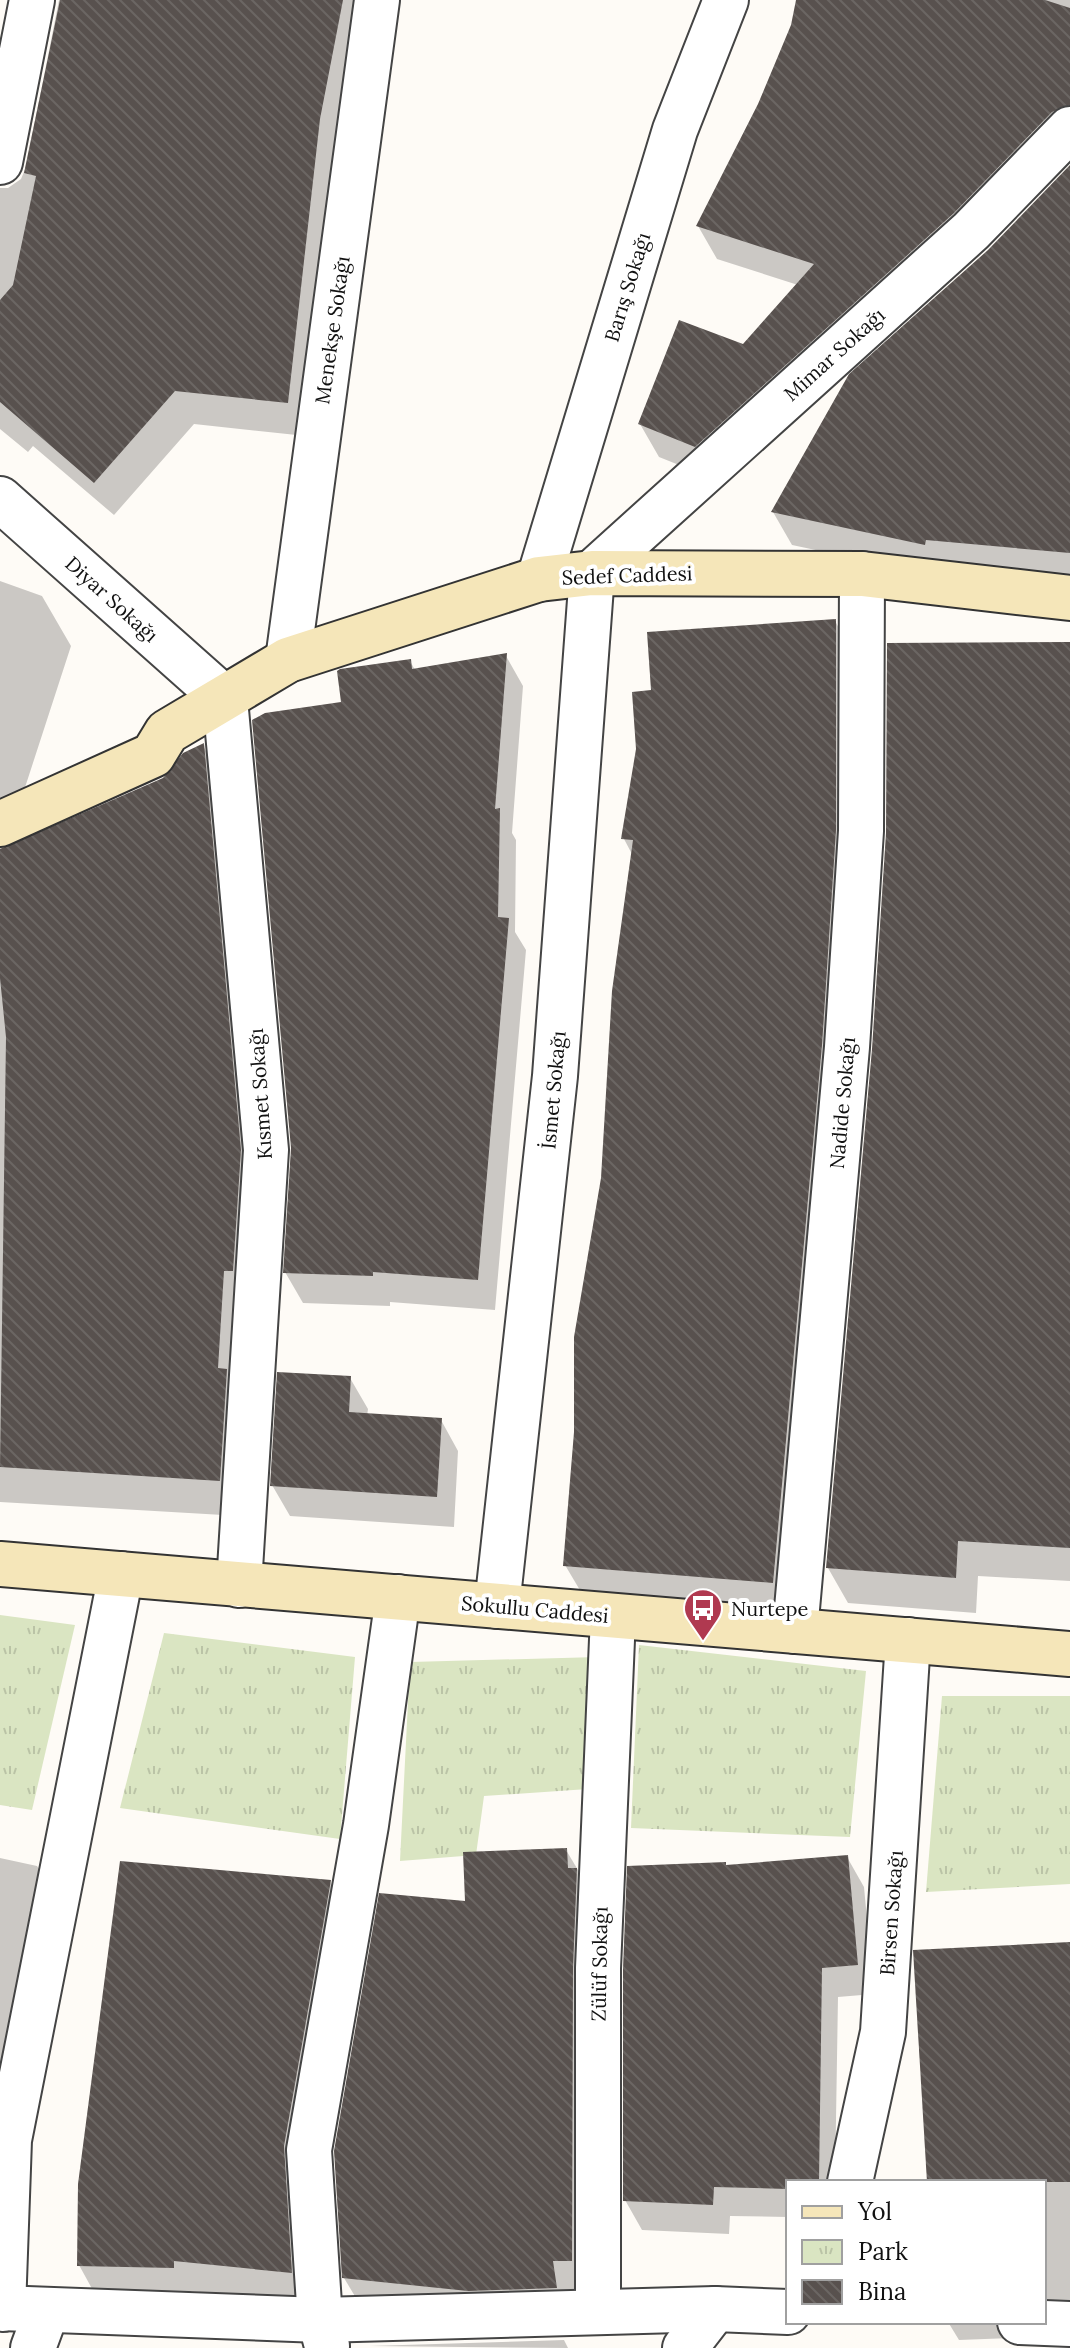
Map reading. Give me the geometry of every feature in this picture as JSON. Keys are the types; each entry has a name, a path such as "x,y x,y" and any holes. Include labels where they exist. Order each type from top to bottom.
{"street":[{"path":"0,162 32,0"},
{"name":"Menekşe Sokağı","path":"288,660 377,0"},
{"name":"Barış Sokağı","path":"539,579 675,130 726,0"},
{"name":"Mimar Sokağı","path":"592,573 971,231 1070,129"},
{"name":"Diyar Sokağı","path":"0,499 225,699"},
{"name":"Sedef Caddesi","path":"0,824 153,755 167,732 288,660 539,579 592,573 862,574 1070,598"},
{"name":"İsmet Sokağı","path":"497,1606 555,1076 592,573"},
{"name":"Nadide Sokağı","path":"795,1631 849,1016 861,831 862,574"},
{"name":"Kısmet Sokağı","path":"225,699 266,1150 239,1585"},
{"name":"Sedef Caddesi","path":"0,799 139,731 167,732"},
{"name":"Sokullu Caddesi","path":"0,1564 1070,1654"},
{"path":"121,1574 9,2140 2,2308 40,2329 324,2334 598,2312 715,2309 786,2312"},
{"path":"324,2334 309,2150 366,1825 398,1597"},
{"name":"Zülüf Sokağı","path":"598,2312 598,1968 613,1616"},
{"name":"Birsen Sokağı","path":"850,2180 883,2032 908,1640"},
{"path":"685,2348 715,2309"},
{"path":"1046,2323 1070,2324"}],"green space":[{"path":"0,1615 75,1625 32,1810 0,1805"},
{"path":"164,1633 355,1657 340,1839 120,1808"},
{"path":"639,1645 866,1671 850,1837 631,1828"},
{"path":"598,1657 588,1789 484,1796 476,1855 400,1861 410,1662"},
{"path":"942,1696 1070,1696 1070,1884 926,1892"}],"building":[{"path":"60,0 343,0 320,119 288,403 175,391 94,483 0,402 0,300 13,285 36,176 24,173"},
{"path":"796,0 1045,0 1070,8 1070,105 1052,112 954,213 695,447 638,424 679,320 743,344 814,264 696,226 758,104 791,25"},
{"path":"1070,165 1070,553 926,540 925,545 771,512 849,374 988,250"},
{"path":"836,619 836,830 822,1045 773,1583 563,1566 574,1432 574,1337 601,1178 612,991 633,840 621,839 636,749 632,692 651,690 647,632"},
{"path":"1070,642 1070,1548 958,1541 956,1578 826,1568 872,1049 886,833 887,643"},
{"path":"507,653 495,809 500,808 498,917 509,918 478,1280 373,1272 373,1276 283,1273 291,1148 252,720 265,713 341,702 337,671 340,669 411,659 412,669"},
{"path":"204,743 241,1150 233,1271 224,1271 218,1368 227,1369 220,1481 0,1467 6,1037 0,978 0,849 163,778 183,753"},
{"path":"277,1372 351,1376 349,1412 442,1418 437,1497 270,1486"},
{"path":"567,1848 568,1868 577,1868 573,1968 572,2261 553,2261 557,2288 468,2291 342,2278 334,2151 379,1893 465,1901 463,1852"},
{"path":"848,1855 858,1965 822,1968 819,2180 786,2180 786,2189 714,2187 713,2205 623,2201 623,1969 627,1866 726,1862 726,1865"},
{"path":"120,1861 331,1880 284,2146 292,2273 174,2261 174,2268 77,2266 78,2184"},
{"path":"1070,1942 1070,2182 927,2180 913,1950"}],"place":[{"name":"Nurtepe","path":"703,1642"}]}
